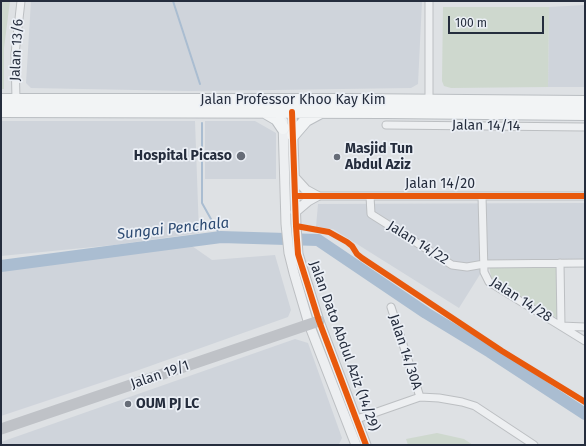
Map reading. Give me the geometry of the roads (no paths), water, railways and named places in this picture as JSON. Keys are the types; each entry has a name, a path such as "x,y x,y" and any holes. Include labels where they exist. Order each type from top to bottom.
{"main road":[{"name":"Jalan Professor Khoo Kay Kim","path":"1,100 325,100 429,107 585,114"},
{"path":"259,100 287,111 298,103 325,100"},
{"name":"Jalan Professor Khoo Kay Kim","path":"1,111 320,112 585,102"},
{"path":"265,112 277,119 283,128"},
{"path":"293,135 306,120 320,112"},
{"name":"Jalan 19/1","path":"1,428 314,322"}],"street":[{"name":"Jalan 13/6","path":"16,100 15,54 21,1"},
{"path":"429,1 429,107"},
{"path":"287,111 283,128 285,184 291,211"},
{"path":"287,111 293,135 295,196"},
{"name":"Jalan 14/14","path":"386,125 585,127"},
{"path":"294,178 306,190 317,196"},
{"path":"285,184 295,196"},
{"path":"291,211 290,200 295,196"},
{"name":"Jalan 14/20","path":"295,196 585,196"},
{"path":"291,211 317,196"},
{"name":"Jalan 14/22","path":"370,196 371,214 452,265 466,267 484,264"},
{"name":"Jalan 14/28","path":"482,196 484,272 489,282 585,341"},
{"name":"Jalan Dato Abdul Aziz (14/29)","path":"291,211 294,253 314,322 356,445"},
{"path":"560,263 561,326 585,327"},
{"path":"484,264 585,263"},
{"name":"Jalan 14/30A","path":"391,307 420,397"},
{"name":"Jalan Dato Abdul Aziz (14/29)","path":"314,322 357,420 366,445"},
{"path":"357,420 420,397 439,398 475,406 534,445"},
{"path":"350,445 352,435"}],"waterway":[{"path":"173,1 200,84"},
{"path":"202,123 202,203 221,237"},
{"name":"Sungai Penchala","path":"1,266 221,237 318,240 426,313 490,352 585,414"}],"place":[{"name":"Hospital Picaso","path":"241,156"},
{"name":"Masjid Tun Abdul Aziz","path":"337,157"},
{"name":"OUM PJ LC","path":"128,404"}]}
